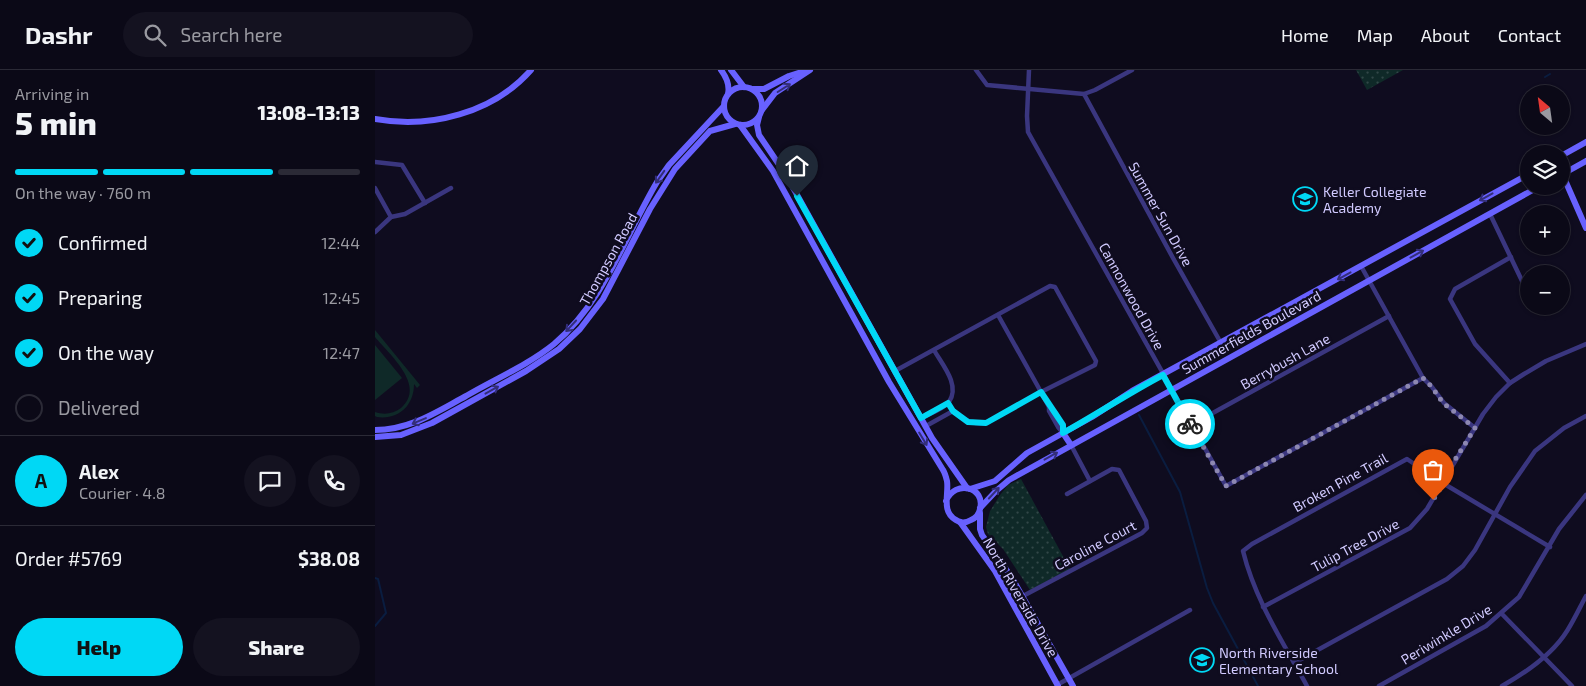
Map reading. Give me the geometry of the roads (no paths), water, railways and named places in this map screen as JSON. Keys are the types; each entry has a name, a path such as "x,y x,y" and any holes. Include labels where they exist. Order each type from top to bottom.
{"street":[{"path":"375,119 415,122 439,120 463,113 495,98 517,83 531,70"},
{"path":"721,70 728,84 728,95 724,106"},
{"path":"731,70 744,87"},
{"path":"728,95 735,89 744,87 764,89 789,76 809,70"},
{"path":"738,124 751,124 759,117 775,93 809,70"},
{"path":"976,70 987,85 1084,94 1132,70"},
{"name":"Cannonwood Drive","path":"1029,70 1028,132 1226,486 1423,378"},
{"path":"1116,70 1120,77"},
{"path":"753,89 761,98 762,110"},
{"name":"Summer Sun Drive","path":"1084,94 1221,344"},
{"name":"North Riverside Drive","path":"724,106 729,118 738,124 773,171 904,406 943,470 947,483 946,507 951,516 960,522 995,571 1057,685"},
{"name":"Thompson Road","path":"375,430 399,428 446,407 531,359 554,343 574,324 601,288 643,205 669,164 724,106"},
{"name":"North Riverside Drive","path":"759,117 757,125 759,135 781,167 940,451 968,488 977,494 980,499 980,529 982,535 1023,596 1073,686"},
{"name":"Thompson Road","path":"375,437 413,432 535,366 559,349 580,329 607,292 650,209 675,169 710,131 738,124"},
{"path":"1570,151 1586,142"},
{"path":"1570,169 1586,161"},
{"path":"375,162 402,165 425,202"},
{"path":"669,164 675,169"},
{"name":"Summerfields Boulevard","path":"968,488 995,481 1027,453 1092,417 1132,391 1520,179"},
{"path":"375,188 391,218"},
{"path":"375,232 391,218 405,214 451,188"},
{"path":"1570,191 1586,228"},
{"name":"Summerfields Boulevard","path":"980,509 1009,480 1524,195"},
{"path":"1490,214 1520,276"},
{"path":"1510,383 1475,344 1449,299 1455,289 1511,257"},
{"path":"828,271 837,266"},
{"path":"1361,266 1423,378 1443,403 1475,428"},
{"path":"832,278 841,274"},
{"path":"895,371 1050,286 1055,287 1094,356 1095,365 1041,392 986,423 968,422 953,411 948,403"},
{"path":"601,288 607,292"},
{"path":"998,315 1049,407 1053,409 1063,425 1063,433 1090,481"},
{"name":"Berrybush Lane","path":"1191,425 1389,316"},
{"name":"Tulip Tree Drive","path":"1263,607 1410,528 1427,509 1439,491 1441,482 1483,414 1496,397 1510,383 1546,361 1586,344"},
{"path":"921,418 948,403 953,387 934,350"},
{"path":"531,359 535,366"},
{"path":"446,407 450,413"},
{"path":"926,426 953,411"},
{"path":"1294,663 1447,579 1463,566 1475,550 1510,487 1535,451 1564,428 1586,416"},
{"name":"Broken Pine Trail","path":"1263,607 1248,572 1243,551 1326,502 1407,459 1441,482 1550,547"},
{"name":"Caroline Court","path":"1023,596 1146,531 1148,525 1119,470 1112,469 1067,494"},
{"path":"947,501 948,496 956,489 968,488"},
{"name":"Periwinkle Drive","path":"1379,686 1485,626 1502,614 1519,597 1562,525 1586,495"},
{"path":"960,522 970,521 978,515 980,509"},
{"path":"1502,686 1544,658 1567,631 1586,596"},
{"path":"1263,607 1307,686"},
{"path":"1057,685 1190,610"},
{"path":"1502,614 1572,686"}],"waterway":[{"path":"1545,77 1550,74"},
{"path":"1139,415 1180,492 1213,603 1258,686"},
{"path":"375,578 378,579 386,613 375,626"}],"place":[{"name":"Keller Collegiate Academy","path":"1305,199"},
{"name":"North Riverside Elementary School","path":"1202,660"}]}
